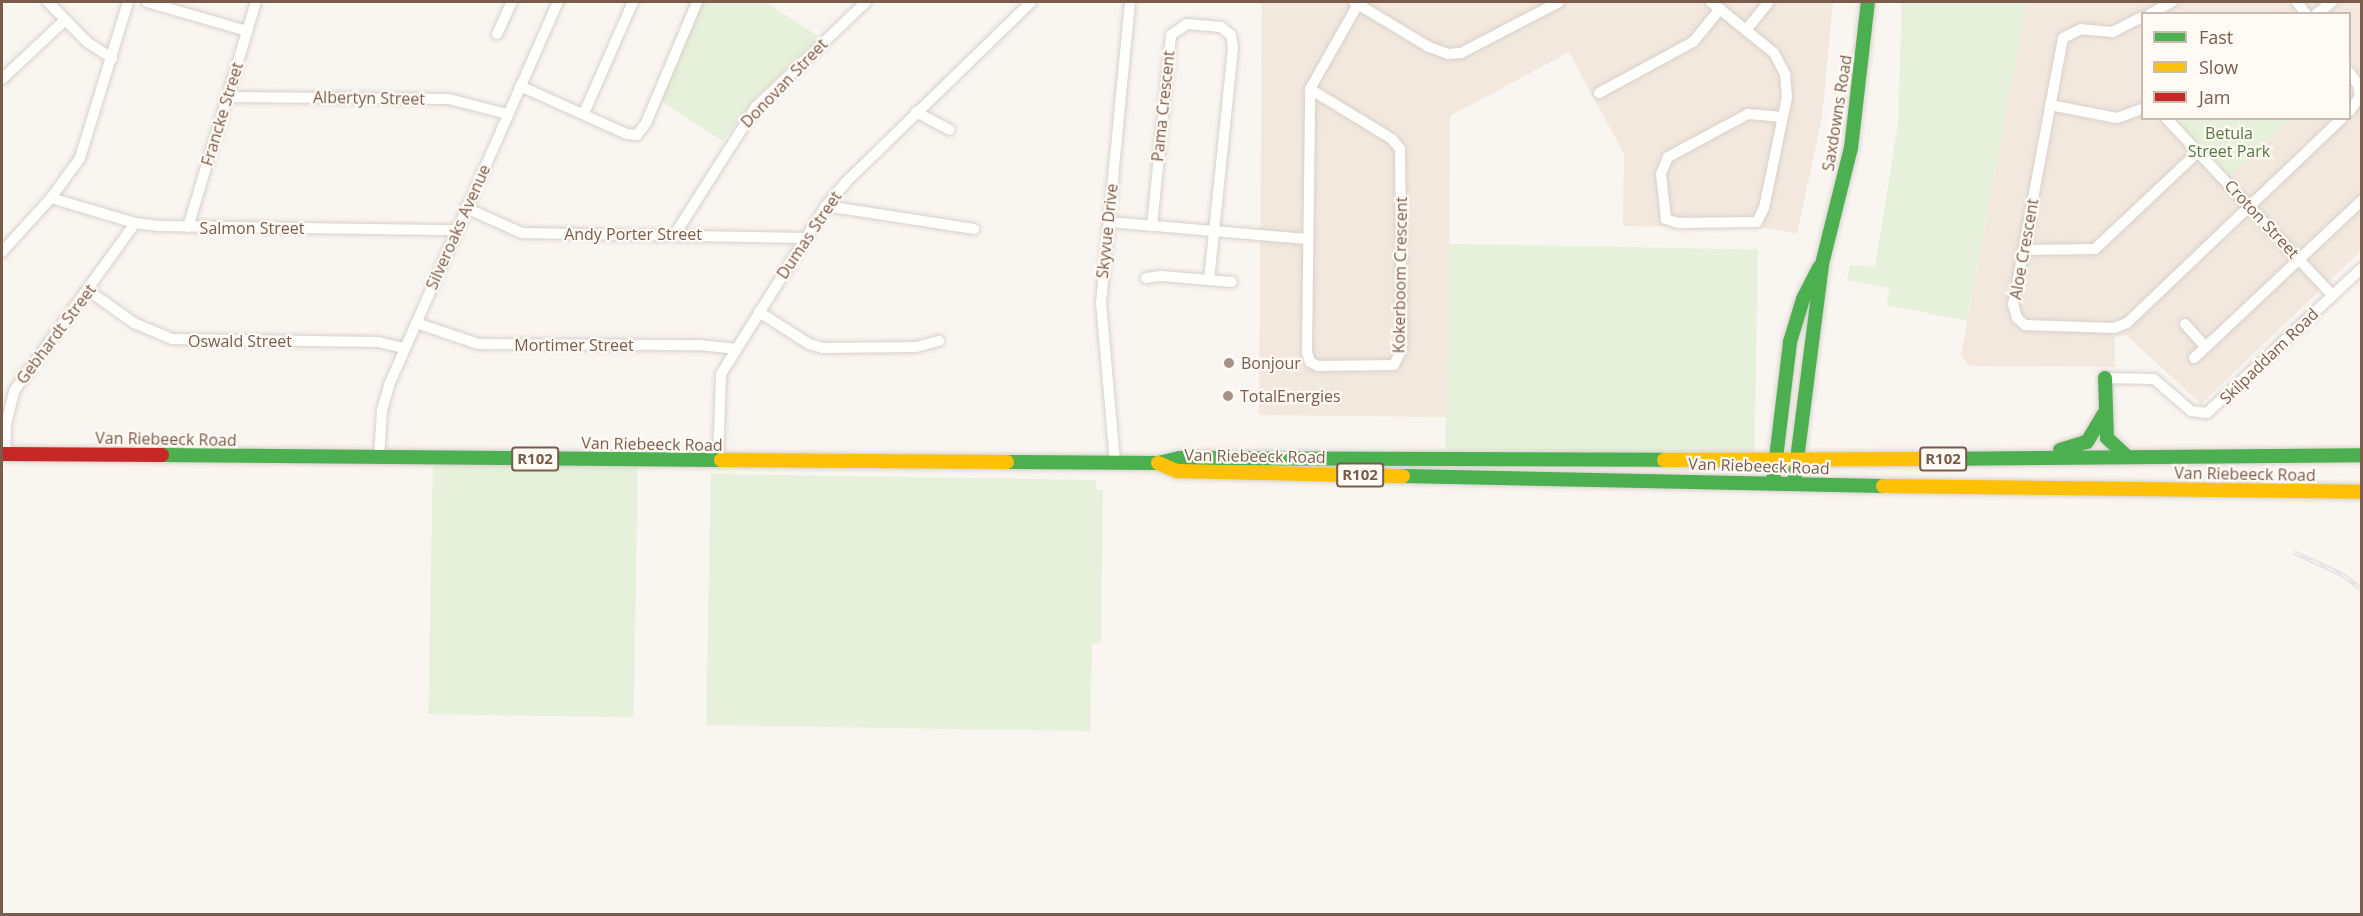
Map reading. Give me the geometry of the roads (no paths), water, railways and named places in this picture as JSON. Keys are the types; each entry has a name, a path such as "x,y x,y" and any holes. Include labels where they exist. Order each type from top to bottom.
{"main road":[{"name":"Saxdowns Road","path":"1794,483 1822,264 1851,148 1868,2"},
{"name":"Saxdowns Road","path":"1773,483 1790,342 1803,299 1822,264"},
{"path":"2105,378 2104,414 2107,438 2126,456"},
{"path":"2010,458 2078,447 2096,434 2104,414"},
{"name":"Van Riebeeck Road","path":"3,454 1158,463 1179,458 1795,461 2361,455"},
{"name":"Van Riebeeck Road","path":"1158,463 1177,471 2361,492"}],"street":[{"path":"48,2 102,55 112,58"},
{"path":"2,252 51,198 80,158 128,2"},
{"path":"147,2 247,31"},
{"name":"Francke Street","path":"188,227 256,2"},
{"path":"497,34 512,2"},
{"name":"Silveroaks Avenue","path":"379,458 384,398 558,2"},
{"path":"584,113 633,2"},
{"path":"520,86 627,134 642,130 697,2"},
{"name":"Donovan Street","path":"675,234 756,107 864,2"},
{"name":"Dumas Street","path":"718,461 720,379 735,349 826,206 916,112 1030,2"},
{"name":"Skyvue Drive","path":"1116,462 1101,313 1130,2"},
{"path":"1356,3 1430,47 1455,54 1559,2"},
{"path":"1711,2 1779,59 1788,84 1783,117 1764,208 1757,222 1678,223 1666,219 1661,174 1668,157 1748,114 1783,117"},
{"path":"1746,30 1769,2"},
{"path":"2154,12 2172,2"},
{"path":"2319,12 2332,2"},
{"name":"Kokerboom Crescent","path":"1310,89 1392,139 1400,149 1402,349 1394,365 1318,366 1310,362 1306,352 1310,89 1356,3"},
{"path":"1599,93 1686,47 1720,9"},
{"name":"Aloe Crescent","path":"2141,18 2113,32 2081,29 2066,35 2050,105 2013,304 2021,322 2031,326 2114,328 2132,319 2340,120"},
{"path":"2,79 65,20"},
{"name":"Pama Crescent","path":"1152,226 1171,34 1187,24 1204,25 1225,29 1233,40 1214,231"},
{"path":"2351,76 2358,85 2360,96 2351,108"},
{"name":"Albertyn Street","path":"228,97 449,99 507,114"},
{"path":"2050,105 2117,118 2141,109"},
{"path":"916,112 950,130"},
{"name":"Croton Street","path":"2168,120 2332,295"},
{"path":"2023,250 2095,249 2198,152"},
{"name":"Salmon Street","path":"51,198 135,223 188,227 457,230"},
{"path":"2194,358 2361,200"},
{"path":"826,206 974,229"},
{"name":"Andy Porter Street","path":"466,208 522,233 806,238"},
{"path":"1108,222 1306,240"},
{"name":"Gebhardt Street","path":"3,454 6,424 14,391 135,223"},
{"path":"1209,280 1214,231"},
{"name":"Skilpaddam Road","path":"2105,378 2154,379 2191,411 2207,413 2361,268"},
{"path":"1146,278 1232,282"},
{"name":"Oswald Street","path":"88,291 134,323 172,339 378,342 405,348"},
{"path":"759,312 809,344 823,348 916,347 939,341"},
{"name":"Mortimer Street","path":"416,323 478,344 699,345 735,349"},
{"path":"2185,324 2206,347"}],"railway":[{"path":"2294,552 2342,574 2362,589"}],"place":[{"name":"Bonjour","path":"1229,363"},
{"name":"TotalEnergies","path":"1228,396"}],"park label":[{"name":"Betula Street Park","path":"2229,142"}]}
